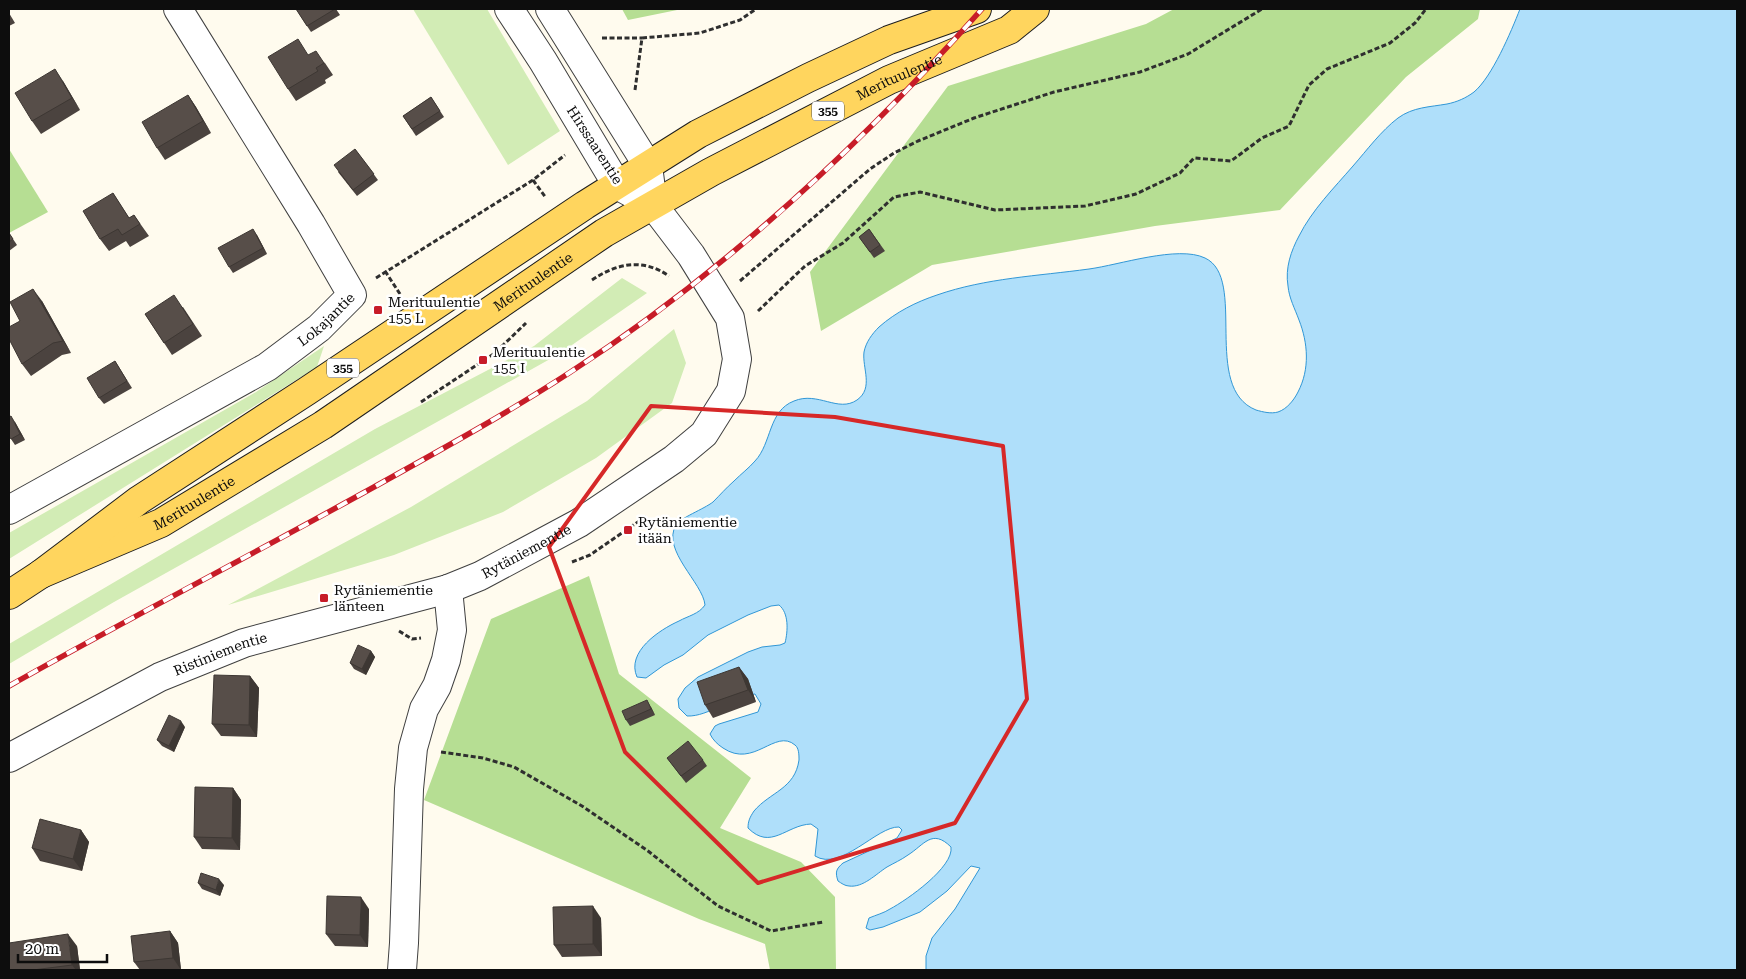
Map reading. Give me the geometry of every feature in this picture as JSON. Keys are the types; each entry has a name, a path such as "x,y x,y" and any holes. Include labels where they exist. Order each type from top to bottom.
{"main road":[{"name":"Merituulentie","path":"9,595 41,574 139,500 307,392 553,226 698,134 889,40 977,9"},
{"name":"Merituulentie","path":"41,574 170,518 322,424 597,238 711,172 889,80 1010,30 1035,9"}],"street":[{"name":"Lokajantie","path":"9,510 268,367 319,328 352,295 311,224 178,9"},
{"name":"Hirssaarentie","path":"510,9 617,185 653,205"},
{"path":"550,9 648,166 653,205"},
{"name":"Rytäniementie","path":"448,589 480,576 578,523 674,459 704,434 730,392 737,360 730,318 691,255 653,205"},
{"path":"402,970 413,748 424,709 437,686 446,660 452,630 448,589"},
{"name":"Ristiniementie","path":"9,758 160,676 244,643 448,589"}],"path":[{"path":"602,38 642,38 700,34 740,20 756,9"},
{"path":"738,283 870,169 894,153 974,118 1054,92 1140,72 1188,54 1262,9"},
{"path":"733,336 805,266 843,243 894,197 920,192 995,210 1086,206 1136,194 1180,172 1194,158 1231,161 1262,138 1289,126 1309,85 1327,70 1390,43 1415,23 1426,9"},
{"path":"635,93 642,38"},
{"path":"352,295 385,271 532,180 566,154"},
{"path":"532,180 547,200"},
{"path":"584,284 600,274 620,266 642,264 660,270 672,278"},
{"path":"385,271 400,293 393,299"},
{"path":"421,402 494,352 530,320"},
{"path":"590,555 648,515"},
{"path":"397,625 400,632 412,639 428,636"},
{"path":"413,748 483,758 514,767 582,806 648,851 718,906 770,931 823,922"}],"highlighted area":[{"path":"651,406 835,417 1003,446 1027,699 955,823 758,883 625,752 549,547"}],"green space":[{"path":"413,9 487,9 560,131 508,165"},
{"path":"622,9 682,9 628,20"},
{"path":"1174,9 1480,9 1478,19 1406,77 1280,210 1155,226 932,265 821,331 810,272 948,86 1146,24"},
{"path":"9,149 48,212 9,233"},
{"path":"622,278 647,293 559,354 114,602 9,664 9,644 375,429 534,346"},
{"path":"674,329 686,363 672,403 596,458 503,512 394,555 228,605 411,507 587,401"},
{"path":"324,346 317,367 9,559 9,533 256,392"},
{"path":"589,576 619,674 751,778 720,828 801,862 835,897 836,970 770,970 765,944 699,919 424,800 491,619"}],"water":[{"path":"1520,9 1737,9 1737,970 926,970 926,956 932,938 955,909 980,868 971,866 947,891 920,912 883,927 870,930 866,928 869,918 898,905 918,891 938,873 950,855 951,847 939,839 928,840 864,883 854,886 843,884 838,881 837,871 843,863 897,838 902,830 899,827 890,829 880,833 847,854 825,859 815,856 818,829 811,824 802,825 771,837 756,834 748,828 750,817 760,805 793,778 799,760 797,748 787,741 780,741 754,752 745,754 734,753 723,748 714,740 710,734 715,726 758,712 761,704 755,694 738,698 712,710 695,715 687,716 679,708 678,699 685,688 698,677 748,652 762,647 785,643 787,628 785,613 782,608 779,605 771,606 748,615 708,635 683,655 664,665 646,678 637,677 636,659 646,643 662,630 697,613 705,605 703,596 684,566 674,545 673,535 676,525 682,519 713,502 753,464 765,445 779,412 786,406 794,401 811,398 843,404 857,400 865,390 866,384 865,348 879,327 899,312 921,301 974,285 1012,278 1089,269 1164,255 1180,254 1205,258 1217,269 1223,287 1226,309 1227,358 1231,380 1240,398 1256,410 1270,413 1281,411 1292,401 1298,392 1306,365 1306,347 1287,279 1291,254 1304,226 1331,191 1380,135 1398,118 1416,110 1447,104 1465,98 1481,85 1494,65"}],"building":[{"path":"296,9 335,9 307,26"},
{"path":"298,39 308,55 316,51 324,63 316,68 318,71 288,89 268,57"},
{"path":"55,69 72,98 32,121 15,93"},
{"path":"188,95 203,121 157,148 142,122"},
{"path":"431,97 440,111 412,129 403,116"},
{"path":"355,149 374,174 353,190 334,165"},
{"path":"113,193 129,218 134,215 140,224 122,235 118,229 100,239 83,211"},
{"path":"253,229 263,248 229,267 218,248"},
{"path":"869,229 880,245 870,252 859,237"},
{"path":"9,233 13,239 9,242"},
{"path":"33,289 63,341 53,343 22,364 9,339 9,327 20,321 10,302"},
{"path":"174,295 193,324 164,343 145,314"},
{"path":"115,361 127,381 99,398 87,378"},
{"path":"11,416 20,434 11,439 9,436 9,417"},
{"path":"358,645 371,651 362,669 350,663"},
{"path":"739,667 748,690 705,705 697,682"},
{"path":"214,675 250,676 249,725 212,724"},
{"path":"647,700 651,709 626,720 622,711"},
{"path":"169,715 181,721 169,746 157,740"},
{"path":"688,741 703,760 681,776 667,758"},
{"path":"195,787 233,788 232,838 194,837"},
{"path":"40,819 81,830 73,859 32,848"},
{"path":"201,873 219,879 216,890 198,883"},
{"path":"327,896 361,897 360,935 326,934"},
{"path":"593,906 593,944 554,945 553,907"},
{"path":"170,931 173,958 134,962 131,936"},
{"path":"68,934 72,965 33,970 9,970 9,943"}],"railway":[{"path":"9,686 454,442 569,373 626,334 682,293 788,205 888,110 982,9"}],"place":[{"name":"Merituulentie 155 L","path":"378,310"},
{"name":"Merituulentie 155 I","path":"483,360"},
{"name":"Rytäniementie itään","path":"628,530"},
{"name":"Rytäniementie länteen","path":"324,598"}]}
